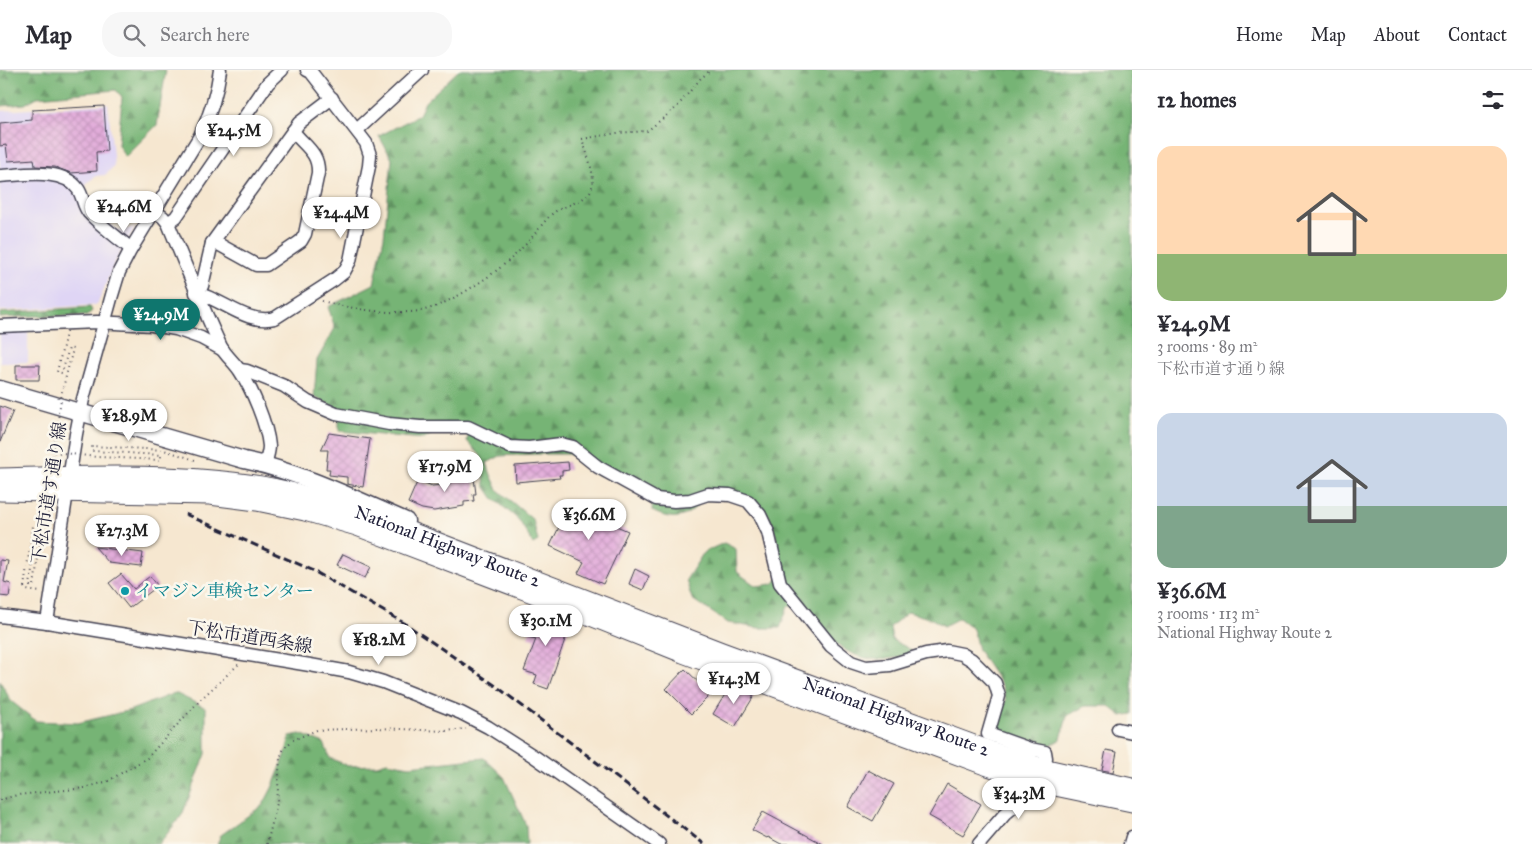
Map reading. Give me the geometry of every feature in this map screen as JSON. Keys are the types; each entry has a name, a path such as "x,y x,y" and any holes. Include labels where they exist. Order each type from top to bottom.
{"highway":[{"name":"National Highway Route 2","path":"0,491 166,477 263,486 307,496 364,514 722,652 990,751 1039,775 1132,788"},
{"name":"National Highway Route 2","path":"0,478 210,495 257,501 305,511 357,526 683,653 919,742 1132,802"}],"main road":[{"path":"0,389 244,460 265,464 407,521 492,562"}],"street":[{"name":"下松市道す通り線","path":"47,622 80,412 119,272 200,136 208,119 219,82 220,70"},
{"path":"168,223 176,217 268,83 282,70"},
{"path":"357,130 422,70"},
{"path":"196,293 205,295 252,319 265,320 275,318 344,272 350,261 370,155 366,144 357,130 310,71"},
{"path":"196,293 202,286 212,243 292,131 299,123 332,98"},
{"path":"212,243 220,245 256,265 266,265 302,241 319,162 311,150 292,131"},
{"path":"0,176 47,174 72,182 78,189 84,205 90,213 131,249"},
{"path":"154,211 168,223 196,293 222,350 240,370 264,423 269,445 265,464"},
{"path":"0,326 67,322 152,325 176,329 201,338 222,350"},
{"path":"240,370 284,386 308,402 336,414 388,424 420,427 468,427 510,447 529,448 561,444 573,447 598,466 656,499 690,500 708,494 730,495 748,501 760,516 768,532 780,583 831,646 851,662 866,667 890,665 926,654 947,652 962,654 972,660 995,683 999,696 988,734 1030,749 1045,752 1046,758 1030,793 1005,814 979,844"},
{"name":"下松市道西条線","path":"0,616 47,622 349,672 391,685 488,726 659,844"},
{"path":"1118,729 1132,732"},
{"path":"1130,844 1132,837"}],"path":[{"path":"308,296 356,309 398,312 420,310 441,304 456,296 507,262 523,248 552,214 584,198 592,188 593,177 582,139 617,133 647,132 676,108 701,78 711,70"},
{"path":"42,592 26,590 24,587 33,526 38,527 30,586 34,586 62,392 74,349 69,348 62,373 57,372 67,329"},
{"path":"54,452 97,457 161,460 161,455 92,451 92,446 164,450 195,460"},
{"path":"45,511 49,512 47,531"},
{"path":"0,800 17,795 85,788 108,781 147,758 202,698 248,655"},
{"path":"267,844 276,803 280,758 284,748 293,740 317,730 378,728 445,731 488,726"}],"shaded area":[{"path":"108,104 114,166 105,175 96,176 88,182 84,189 92,210 118,231 135,227 115,262 98,303 94,305 0,311 0,111"},
{"path":"28,329 28,362 0,363 0,330"}],"green space":[{"path":"0,70 166,70 157,125 125,157 118,145 122,97 116,90 37,97 25,104 0,106"},
{"path":"459,70 1132,70 1132,714 1122,716 1109,706 1085,706 1067,716 1061,739 1049,746 998,732 997,720 1006,700 1002,686 978,650 973,629 959,618 944,626 932,619 908,612 890,627 892,640 913,652 897,658 878,659 864,658 840,646 820,628 802,605 788,606 780,628 759,628 728,623 692,599 686,580 704,552 724,543 736,549 737,572 756,586 773,584 781,575 776,555 776,536 769,516 748,496 707,491 690,512 678,517 670,517 652,511 653,492 632,478 612,471 599,475 582,465 570,454 500,456 487,463 491,475 498,490 533,520 538,541 533,544 519,520 494,499 485,486 481,456 467,441 471,425 445,425 424,439 339,431 339,409 314,397 317,360 335,328 328,307 374,284 384,237 392,159 379,136 419,115 425,102"},
{"path":"90,307 92,311 87,316 0,318 0,313"},
{"path":"0,681 11,701 36,721 78,723 131,710 175,693 206,708 206,754 182,815 159,844 0,844"},
{"path":"300,734 324,743 330,758 348,766 377,765 387,762 410,766 484,758 504,777 526,825 527,844 217,844 221,835 263,805 285,756 290,736"}],"building":[{"path":"104,106 107,151 96,152 97,171 71,173 55,167 35,166 34,159 8,161 6,145 0,146 0,123 32,120 32,110"},
{"path":"16,365 40,365 39,380 16,380"},
{"path":"0,406 13,411 0,442"},
{"path":"329,433 370,439 363,487 347,484 347,477 329,475 330,469 326,469 328,450 321,450"},
{"path":"568,462 569,470 562,471 562,475 559,475 560,478 516,482 515,466"},
{"path":"462,470 471,472 472,478 474,478 476,494 473,494 474,501 464,502 464,506 434,511 422,509 408,503 418,480 432,486 450,484 448,474"},
{"path":"571,502 608,517 605,521 628,531 603,584 578,573 584,562 550,546"},
{"path":"95,547 143,553 141,567 109,563"},
{"path":"343,554 371,567 365,578 337,565"},
{"path":"0,560 8,561 4,582 11,584 9,597 0,596"},
{"path":"635,569 649,576 643,590 629,584"},
{"name":"イマジン車検センター","path":"121,574 134,589 150,576 158,586 129,608 109,583"},
{"path":"537,610 571,622 548,689 534,684 537,675 524,671 536,639 528,637"},
{"path":"685,669 711,694 691,714 666,689"},
{"path":"732,683 754,696 735,727 713,714"},
{"path":"1106,750 1117,752 1113,772 1102,770"},
{"path":"868,770 894,784 873,821 848,807"},
{"path":"947,784 981,804 963,835 929,816"},
{"path":"763,812 823,844 781,844 752,830"}],"railway":[{"path":"185,514 312,570 404,623 496,686 704,844"}],"place":[{"name":"イマジン車検センター","path":"125,591"}]}
